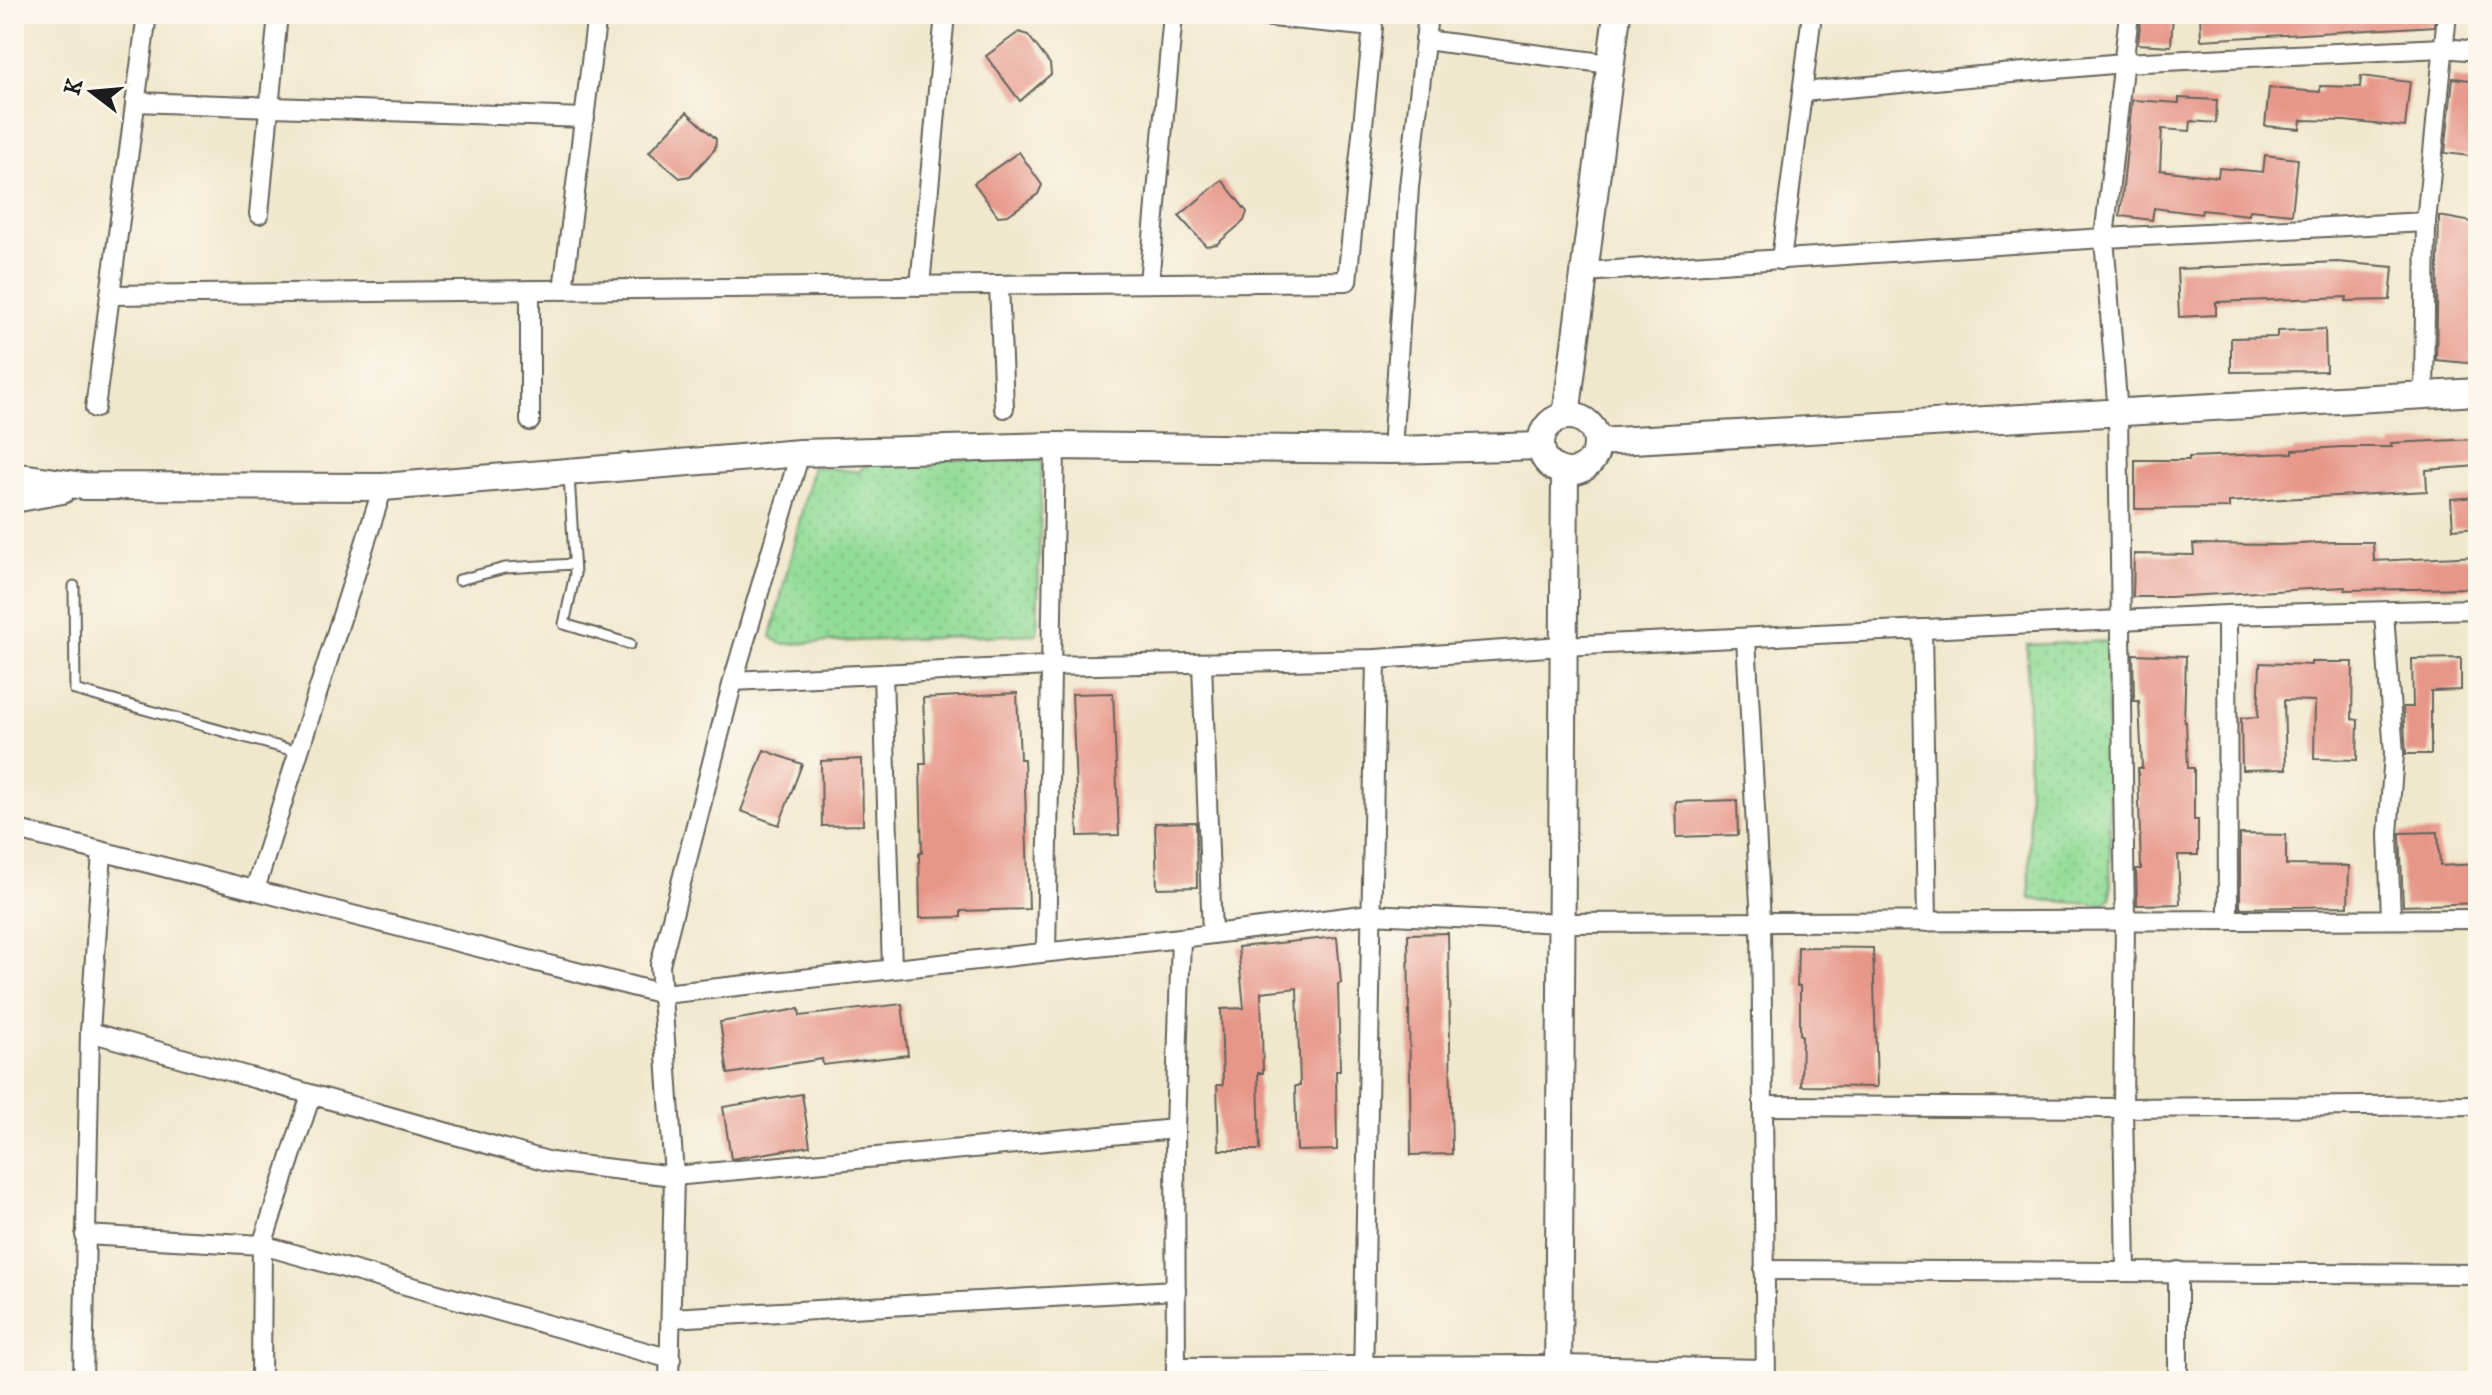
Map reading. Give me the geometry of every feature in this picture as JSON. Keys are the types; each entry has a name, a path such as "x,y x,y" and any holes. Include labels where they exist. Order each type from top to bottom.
{"street":[{"path":"95,408 147,14"},
{"path":"259,214 278,14"},
{"path":"563,290 597,14"},
{"path":"920,286 945,14"},
{"path":"1149,283 1173,14"},
{"path":"110,295 1347,281 1373,27 1241,14"},
{"path":"1392,450 1409,187 1428,14"},
{"path":"1566,416 1617,14"},
{"path":"1781,260 1812,14"},
{"path":"2126,1271 2118,414 2104,238 2129,14"},
{"path":"2424,395 2426,222 2447,14"},
{"path":"1425,40 1610,64"},
{"path":"1802,92 2123,63 2443,48 2478,51"},
{"path":"135,102 585,118"},
{"path":"1584,272 2104,238 2426,222"},
{"path":"999,285 1004,408"},
{"path":"530,290 530,421"},
{"path":"1597,442 2478,392"},
{"path":"1566,416 1584,420 1597,442 1588,465 1573,472 1565,472 1548,463 1541,446 1545,429 1558,418 1566,416"},
{"path":"1046,952 1055,446"},
{"path":"14,476 84,486 383,487 800,453 1055,446 1392,450 1541,446"},
{"path":"669,1381 674,1176 660,965 733,681 800,453"},
{"path":"1558,1373 1565,472"},
{"path":"14,499 84,486"},
{"path":"255,889 383,487"},
{"path":"733,681 1049,666 1376,659 1562,646 2121,619 2478,609"},
{"path":"2384,613 2394,754 2388,834 2391,919"},
{"path":"2227,615 2228,920"},
{"path":"1922,629 1927,922"},
{"path":"1181,938 1175,1129 1176,1374 1765,1375 1761,923 1746,638"},
{"path":"1363,1374 1376,659"},
{"path":"1202,663 1212,934"},
{"path":"883,674 892,969"},
{"path":"14,829 663,994 1181,938 1370,914 1561,923 2478,919"},
{"path":"83,1381 90,1032 102,852"},
{"path":"90,1032 551,1162 674,1176 1175,1129"},
{"path":"261,1381 262,1245 311,1095"},
{"path":"1763,1106 2123,1108 2478,1105"},
{"path":"85,1235 262,1245 671,1359"},
{"path":"1764,1270 2478,1274"},
{"path":"2178,1271 2178,1381"},
{"path":"671,1318 1176,1290"}],"lane":[{"path":"569,471 574,585 564,624 630,644"},
{"path":"459,580 505,568 574,564"},
{"path":"74,586 75,690 298,752"}],"green space":[{"path":"1042,459 1037,634 782,644 771,637 813,466 859,472 869,460"},
{"path":"2106,641 2111,898 2102,905 2030,899 2027,645"}],"building":[{"path":"2141,14 2173,14 2171,46 2138,44"},
{"path":"2200,14 2435,14 2434,26 2201,40"},
{"path":"1019,32 1028,35 1050,64 1051,74 1020,101 986,56"},
{"path":"2361,76 2410,82 2405,127 2301,120 2300,129 2265,126 2269,88 2320,92 2320,86 2360,87"},
{"path":"2453,78 2478,81 2478,157 2445,153"},
{"path":"2179,98 2217,100 2216,123 2191,121 2190,131 2162,129 2160,170 2218,177 2219,168 2263,172 2265,155 2298,159 2292,214 2250,210 2249,215 2202,210 2201,214 2154,208 2152,220 2120,216 2132,100 2179,103"},
{"path":"687,112 716,139 715,149 690,176 680,178 649,152"},
{"path":"1019,152 1042,185 1038,194 1008,215 998,216 974,183"},
{"path":"1222,180 1247,212 1244,221 1217,244 1206,246 1179,216"},
{"path":"2439,216 2478,223 2478,364 2436,360"},
{"path":"2337,262 2393,267 2390,300 2346,301 2347,297 2216,302 2216,315 2179,317 2177,269"},
{"path":"2325,329 2326,371 2231,372 2231,338 2277,337 2277,331"},
{"path":"2478,439 2478,466 2426,470 2427,491 2229,502 2229,508 2135,509 2135,460 2189,460 2189,457 2293,453 2293,450 2342,447 2392,447 2391,443"},
{"path":"2478,497 2478,527 2453,529 2451,499"},
{"path":"2373,542 2374,561 2478,556 2478,588 2345,590 2345,587 2133,597 2134,554 2194,555 2193,544"},
{"path":"2133,654 2186,656 2184,722 2188,768 2194,768 2198,855 2178,855 2180,904 2137,905 2136,869 2141,869 2138,768 2142,768 2139,701 2134,701"},
{"path":"2461,658 2461,690 2431,691 2431,754 2406,754 2403,707 2413,707 2412,659"},
{"path":"2311,662 2353,662 2352,719 2358,720 2357,760 2314,759 2315,701 2284,700 2286,769 2242,770 2241,718 2258,717 2260,663 2311,665"},
{"path":"1017,693 1020,759 1024,759 1029,909 961,911 961,917 920,918 920,764 926,764 923,698"},
{"path":"1113,693 1119,835 1078,836 1072,694"},
{"path":"764,750 802,764 779,825 741,811"},
{"path":"862,759 863,825 822,826 821,761"},
{"path":"1737,800 1738,835 1677,837 1676,802"},
{"path":"1196,822 1197,887 1157,888 1155,823"},
{"path":"2438,832 2440,866 2478,864 2478,903 2403,906 2400,833"},
{"path":"2240,834 2286,835 2286,865 2349,866 2348,906 2240,908"},
{"path":"1448,933 1452,1154 1411,1155 1408,934"},
{"path":"1337,937 1341,983 1338,984 1340,1071 1336,1071 1337,1150 1297,1151 1295,1086 1300,1086 1297,988 1261,992 1263,1073 1258,1073 1260,1150 1219,1150 1217,1085 1223,1085 1221,1009 1244,1008 1238,947"},
{"path":"1798,947 1873,948 1877,1087 1801,1086"},
{"path":"902,1004 908,1055 823,1065 822,1059 728,1074 720,1022 799,1009 800,1016"},
{"path":"802,1094 810,1146 731,1159 723,1107"}]}
